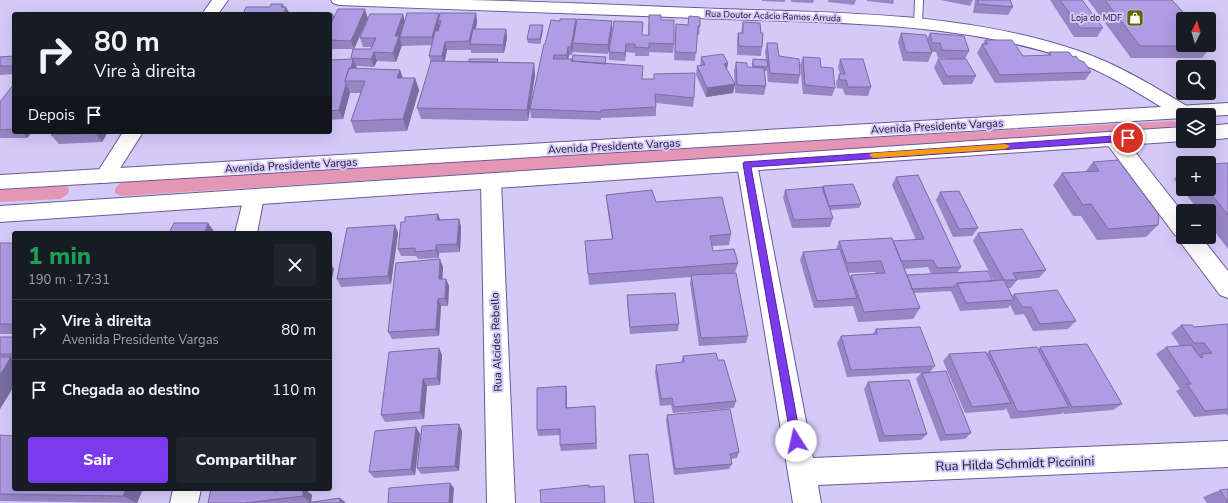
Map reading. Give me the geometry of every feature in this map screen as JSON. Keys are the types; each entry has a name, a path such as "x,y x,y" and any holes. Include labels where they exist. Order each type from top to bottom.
{"main road":[{"path":"211,12 220,0"},
{"name":"Rua Doutor Acácio Ramos Arruda","path":"339,0 800,17 918,24 984,34 1035,44 1069,53 1096,63 1128,78 1177,108"},
{"name":"Avenida Presidente Vargas","path":"1216,110 1228,109"},
{"name":"Avenida Presidente Vargas","path":"0,182 1176,114"},
{"path":"82,209 132,134"},
{"path":"0,214 1176,135"},
{"path":"1114,139 1176,220"},
{"path":"747,164 807,503"},
{"name":"Rua Alcides Rebello","path":"491,181 501,503"},
{"path":"246,231 254,197"},
{"path":"1194,244 1228,288"},
{"name":"Rua Hilda Schmidt Piccinini","path":"801,472 1228,454"},
{"path":"184,503 187,491"}],"lane":[{"path":"918,24 919,0"}],"shaded area":[{"path":"1171,121 1176,122 1176,125 1150,131 121,196 115,193 115,189 120,183 129,179"},
{"path":"68,187 69,191 68,194 60,199 0,202 0,190"}],"building":[{"path":"978,0 1010,0 1013,7 978,4"},
{"path":"1060,0 1082,0 1103,28 1080,28"},
{"path":"1105,0 1172,0 1183,12 1176,12 1176,46 1140,46"},
{"path":"271,4 283,4 281,7 286,7 284,12 244,12 246,7 270,7"},
{"path":"338,9 365,9 351,41 332,40 332,22"},
{"path":"407,13 439,13 432,37 400,37"},
{"path":"440,13 476,13 469,41 445,42 442,56 429,56 435,31 438,31 441,21 438,21"},
{"path":"370,14 403,14 395,36 399,36 393,53 374,52 371,59 351,58 353,49 371,49 376,38 360,38"},
{"path":"649,15 661,15 661,20 674,20 674,44 649,43 649,48 635,47 635,44 626,44 625,53 609,52 614,21 643,22 642,35 649,35"},
{"path":"689,16 700,17 696,53 675,52 676,24 688,25"},
{"path":"560,19 576,19 571,47 568,47 567,55 554,55 553,59 572,59 571,61 643,66 642,79 654,79 654,74 695,73 694,98 655,94 656,107 601,110 601,112 530,109 544,44 551,20 560,21"},
{"path":"577,19 612,21 608,45 573,43"},
{"path":"743,22 760,23 761,33 763,33 762,47 739,46 738,33 743,33"},
{"path":"530,25 543,25 540,39 527,39"},
{"path":"473,29 506,29 503,45 470,44"},
{"path":"901,33 926,35 932,53 906,52"},
{"path":"930,33 964,36 969,51 942,50 940,43 932,43"},
{"path":"985,40 1012,40 1023,56 1051,55 1049,52 1069,52 1073,57 1076,56 1079,60 1084,62 1091,72 1000,75 982,44 988,44"},
{"path":"767,43 777,43 779,56 799,59 800,75 770,73"},
{"path":"723,54 728,63 724,64 735,84 707,88 697,66 705,65 701,57"},
{"path":"573,55 606,57 605,64 572,61"},
{"path":"12,56 12,66 0,66 0,57"},
{"path":"803,57 820,58 821,67 833,68 835,88 805,85"},
{"path":"353,59 351,69 349,68 345,81 346,84 339,110 332,111 332,60"},
{"path":"469,59 498,59 497,62 469,62"},
{"path":"753,59 767,60 768,67 753,66"},
{"path":"840,59 863,59 871,87 848,87 846,80 840,80 839,74 845,74"},
{"path":"938,59 966,59 976,76 947,76"},
{"path":"431,61 534,63 527,110 417,108"},
{"path":"736,62 747,63 747,67 764,68 766,86 737,85"},
{"path":"349,68 400,70 397,78 415,78 403,119 351,121 365,81 345,81"},
{"path":"12,87 12,129 0,130 0,102"},
{"path":"52,134 73,134 51,135"},
{"path":"1118,160 1159,215 1158,225 1108,229 1091,204 1083,205 1062,173 1099,171 1093,162"},
{"path":"1228,163 1228,215 1213,196 1216,196 1216,164"},
{"path":"918,175 961,267 937,268 933,260 901,261 893,241 924,239 896,177"},
{"path":"853,184 861,204 829,206 823,186"},
{"path":"822,187 833,218 794,220 785,190"},
{"path":"652,190 656,202 722,197 731,234 710,236 713,251 734,249 738,263 588,274 585,241 613,239 606,195"},
{"path":"959,191 978,228 959,229 940,192"},
{"path":"438,214 437,220 459,219 457,244 436,245 436,250 415,252 415,248 398,249 401,222 405,222 405,217"},
{"path":"174,223 208,223 206,231 170,231"},
{"path":"395,225 388,276 337,279 347,228"},
{"path":"1022,229 1046,270 1013,273 1017,280 1004,280 978,233"},
{"path":"892,238 920,308 864,312 851,275 885,273 881,261 847,263 839,241"},
{"path":"0,243 12,243 12,324 0,324"},
{"path":"840,249 857,298 817,301 803,252"},
{"path":"440,259 439,279 446,279 445,298 438,299 436,329 388,332 396,263"},
{"path":"988,271 993,281 957,283 954,287 912,289 907,275"},
{"path":"736,273 748,336 701,338 691,275"},
{"path":"1004,280 1014,300 966,303 957,283"},
{"path":"1057,290 1076,321 1040,324 1031,307 1022,307 1014,294"},
{"path":"675,293 679,324 630,327 627,295"},
{"path":"1228,324 1228,409 1205,411 1187,384 1191,384 1166,347 1191,345 1201,358 1203,357 1201,354 1212,353 1204,343 1194,343 1181,325 1192,325 1194,327"},
{"path":"920,327 935,366 851,370 841,336 877,334 876,329"},
{"path":"0,337 12,337 12,354 0,354"},
{"path":"1087,344 1122,404 1072,407 1040,347"},
{"path":"1037,347 1069,407 1018,412 989,351"},
{"path":"439,348 437,378 423,379 420,412 381,415 389,352"},
{"path":"986,352 1011,403 972,407 949,354"},
{"path":"716,353 718,360 724,360 736,401 674,407 672,398 661,399 656,365 684,362 683,356"},
{"path":"0,357 11,357 0,375"},
{"path":"946,371 971,433 946,435 922,373"},
{"path":"909,380 927,434 884,436 868,382"},
{"path":"566,386 566,408 595,406 596,443 560,445 560,429 537,430 537,388"},
{"path":"730,409 739,452 730,454 732,464 675,469 667,415"},
{"path":"459,424 455,466 417,468 422,426"},
{"path":"416,427 411,469 369,472 375,431"},
{"path":"0,435 12,436 12,491 125,491 123,496 0,494"},
{"path":"648,454 654,503 635,503 629,455"},
{"path":"450,483 449,503 388,503 389,488"},
{"path":"589,485 589,487 604,486 605,503 541,503 540,490"},
{"path":"1228,489 1228,503 1220,490"},
{"path":"211,491 303,491 303,496 246,503 208,503"},
{"path":"340,498 340,503 307,503"}],"slow traffic":[{"path":"873,155 1005,146"}],"place":[{"name":"Loja do MDF","path":"1135,18"}],"route":[{"path":"796,441 747,164 1128,138"}]}
